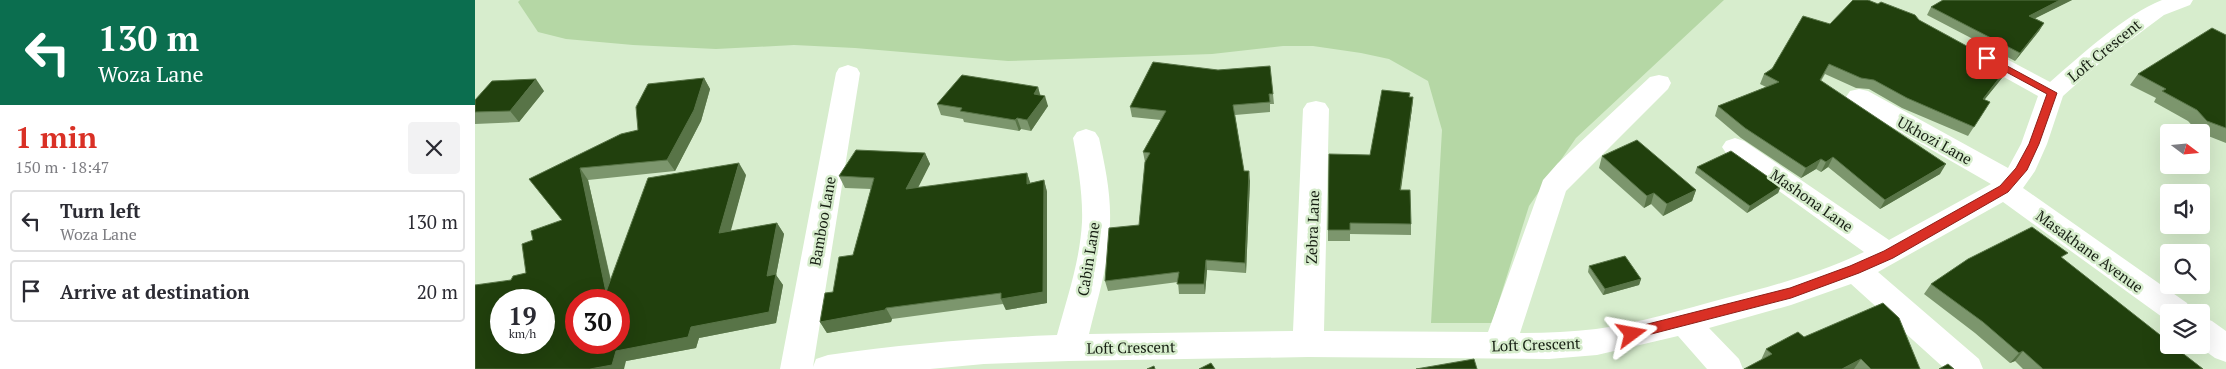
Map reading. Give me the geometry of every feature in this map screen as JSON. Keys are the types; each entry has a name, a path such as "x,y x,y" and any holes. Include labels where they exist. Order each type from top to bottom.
{"street":[{"name":"Loft Crescent","path":"828,369 902,358 984,351 1069,348 1251,357 1308,344 1492,354 1597,342 1684,322 1791,293 1855,270 1888,254 2008,186 2021,170 2034,144 2052,93 2093,57 2156,10 2182,0"},
{"path":"1957,42 2052,93"},
{"name":"Bamboo Lane","path":"796,369 848,73"},
{"path":"1492,354 1553,187 1568,170 1659,83"},
{"name":"Ukhozi Lane","path":"1859,97 2008,186"},
{"name":"Zebra Lane","path":"1308,344 1316,109"},
{"name":"Cabin Lane","path":"1069,348 1086,286 1095,238 1096,204 1086,138"},
{"name":"Mashona Lane","path":"1735,147 1888,254"},
{"name":"Masakhane Avenue","path":"2008,186 2165,304"},
{"path":"1855,270 1967,369"},
{"path":"1684,322 1727,369"},
{"path":"2210,337 2226,349"}],"green space":[{"path":"520,0 1724,0 1576,138 1529,206 1492,323 1431,323 1442,130 1428,81 1389,59 1313,46 1283,46 1212,54 1008,61 855,48 794,45 716,49 633,45 566,39 538,32 518,2"}],"building":[{"path":"1853,0 1868,0 1878,4 1881,2 1915,15 1919,20 2007,68 1983,99 1990,102 1974,127 1907,98 1874,80 1861,78 1829,64 1820,80 1946,164 1885,200 1833,157 1826,162 1821,159 1806,168 1745,128 1718,106 1779,82 1764,74 1772,69 1803,16 1830,24"},
{"path":"1943,0 2060,0 2029,16 2044,23 2020,53 1931,7"},
{"path":"2212,28 2226,35 2226,128 2207,121 2197,110 2162,91 2166,89 2138,74"},
{"path":"1153,62 1218,70 1270,66 1273,94 1269,94 1270,102 1233,105 1244,171 1249,171 1245,263 1206,260 1204,284 1177,284 1179,272 1105,281 1109,228 1139,225 1145,162 1150,153 1143,152 1166,111 1130,107"},
{"path":"962,75 1038,87 1034,94 1045,96 1027,120 1017,118 1015,120 960,111 962,108 937,104"},
{"path":"704,78 694,110 667,160 580,168 605,289 565,289 565,354 615,354 612,365 590,369 475,369 475,285 511,280 513,276 526,273 522,244 533,240 531,231 562,220 529,179 621,134 638,130 636,107 648,84"},
{"path":"536,79 510,111 475,112 475,100 492,81"},
{"path":"1382,90 1410,93 1409,97 1413,97 1400,190 1410,190 1411,224 1350,223 1350,230 1328,230 1329,154 1370,155"},
{"path":"1637,140 1696,190 1667,204 1654,193 1647,196 1602,156"},
{"path":"856,150 925,153 906,189 1027,173 1027,184 1044,180 1043,292 1001,299 1001,293 886,308 885,310 820,322 825,293 833,292 839,257 853,255 874,178 839,176"},
{"path":"1731,151 1781,186 1750,206 1697,167"},
{"path":"739,163 719,233 777,223 767,276 776,274 769,312 691,327 688,337 630,348 630,289 607,289 648,178"},
{"path":"2032,227 2068,253 2061,257 2160,335 2160,354 2184,354 2203,369 2043,369 2023,351 2019,353 1983,322 1931,284 1968,259"},
{"path":"1625,256 1641,279 1605,289 1589,266"},
{"path":"1883,303 1899,318 1920,369 1871,369 1861,359 1842,369 1744,369 1772,354 1766,349 1798,332 1804,337"},
{"path":"1474,359 1477,369 1416,369"},
{"path":"1211,363 1215,369 1199,369"},
{"path":"1948,364 1954,369 1939,369"}],"route":[{"path":"1632,334 1791,293 1855,270 1951,220 2012,183 2034,144 2052,93 1987,58"}]}
